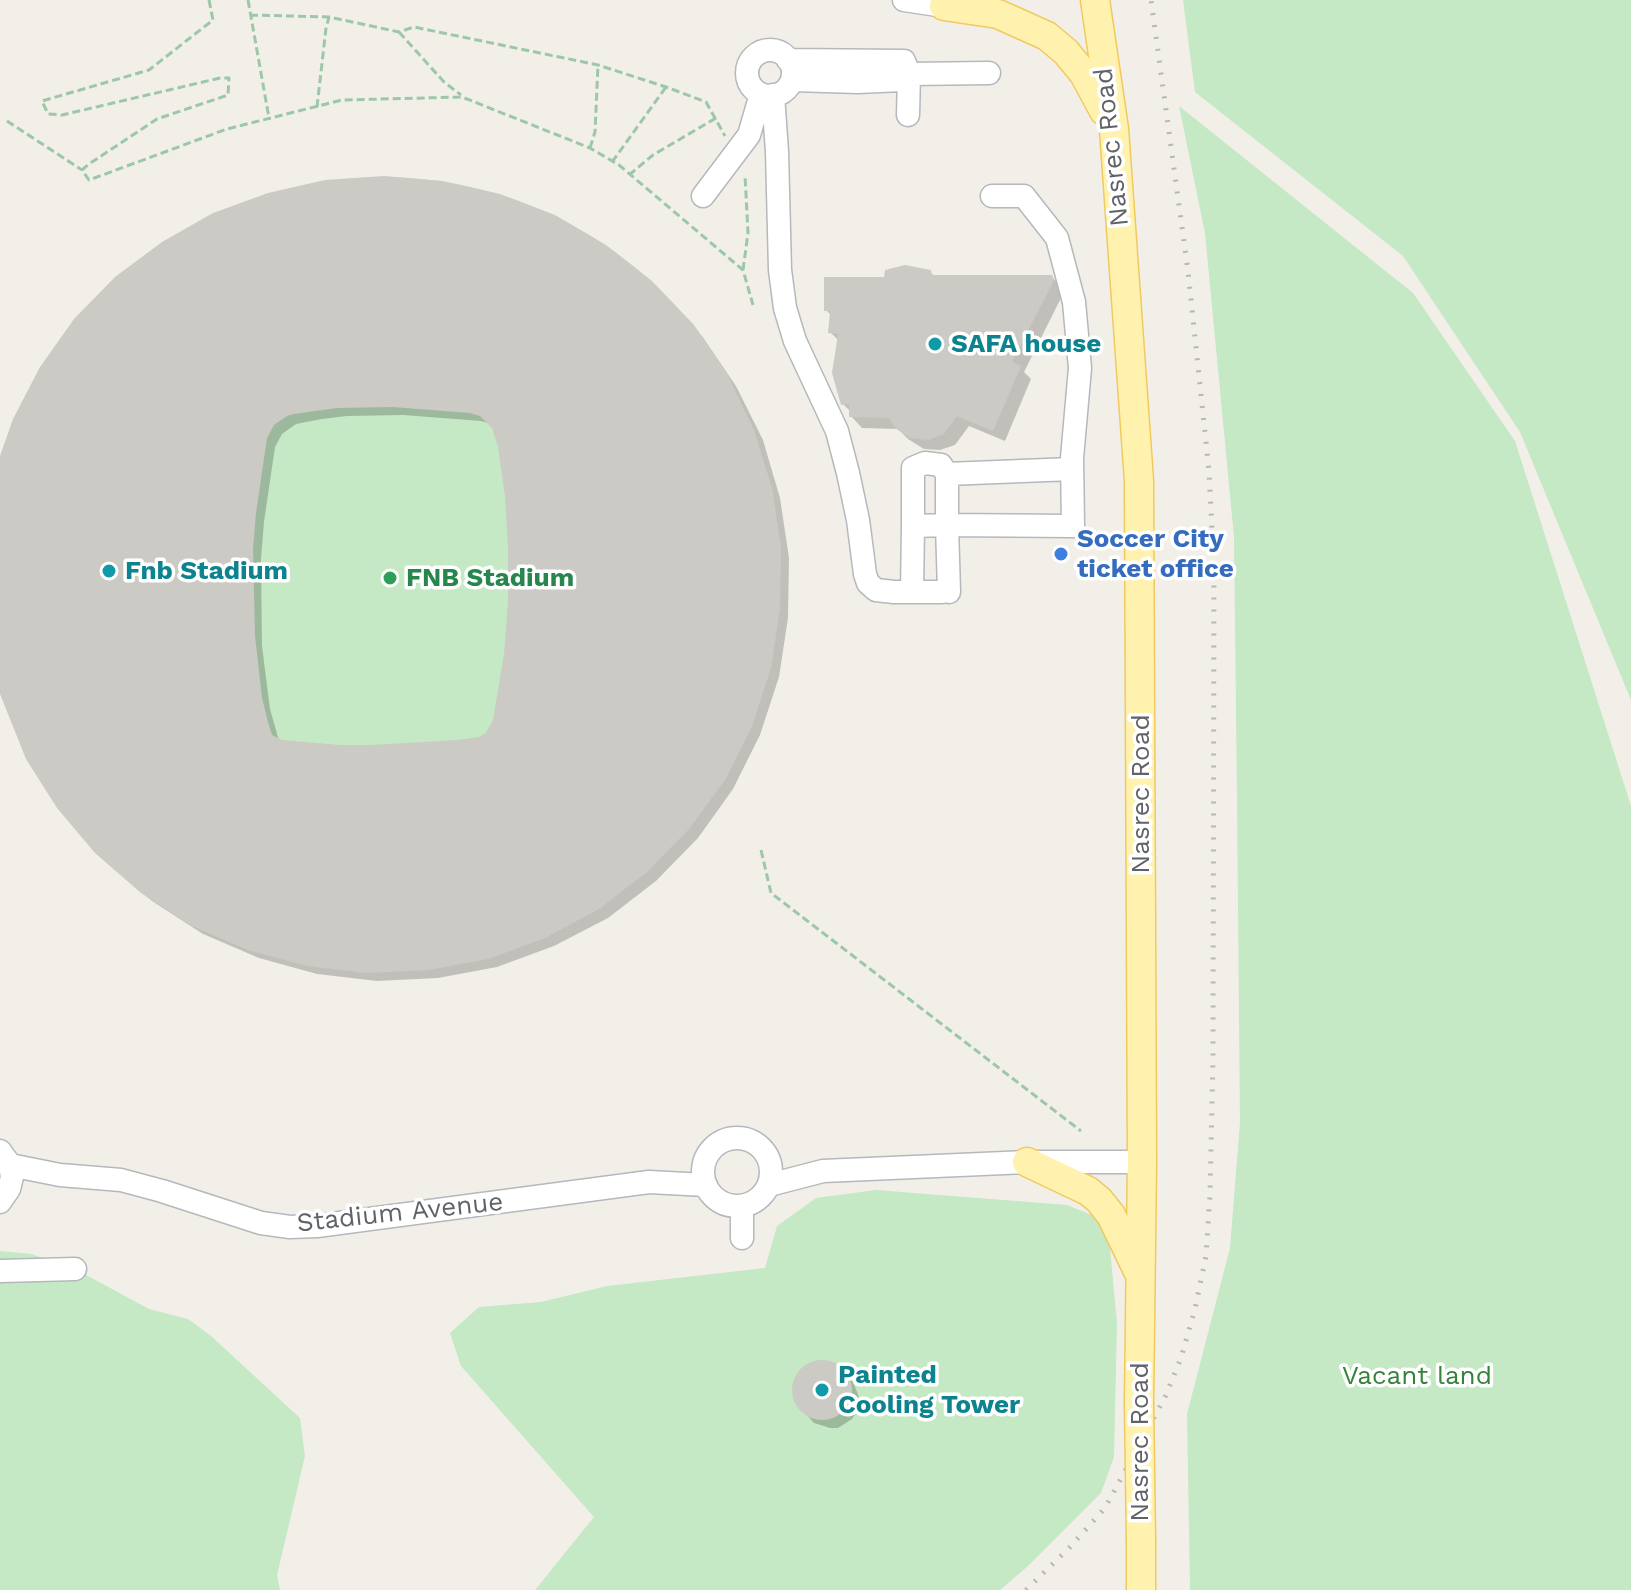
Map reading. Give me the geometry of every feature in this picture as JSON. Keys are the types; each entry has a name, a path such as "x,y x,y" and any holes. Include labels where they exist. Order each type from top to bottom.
{"main road":[{"name":"Nasrec Road","path":"1095,0 1114,129 1139,481 1141,1590"},
{"path":"950,3 998,14 1047,36 1066,52 1084,74 1114,129"},
{"path":"1027,1162 1088,1191 1099,1200 1111,1215 1141,1276"}],"street":[{"path":"904,0 950,3 986,0"},
{"path":"768,50 782,54 790,70 782,92 767,95 753,89 747,68 750,61 768,50"},
{"path":"790,70 904,61 909,74 908,115"},
{"path":"909,74 989,73"},
{"path":"703,196 749,135 767,95"},
{"path":"767,95 777,152 781,285 789,325 837,431 858,520 863,565 868,583 876,590 912,592 945,592 947,474 941,465 925,463 913,468 912,592"},
{"path":"913,526 1073,526 1072,469 1080,368 1074,302 1057,238 1024,196 992,196"},
{"path":"947,474 1072,469"},
{"path":"726,1140 747,1140 757,1144 770,1161 769,1185 753,1202 742,1206 731,1205 720,1201 706,1185 703,1173 705,1162 710,1152 726,1140"},
{"path":"5,1158 12,1177 5,1196"},
{"name":"Stadium Avenue","path":"5,1158 60,1175 121,1180 261,1223 290,1227 649,1182 706,1185"},
{"path":"770,1161 823,1171"},
{"name":"Stadium Avenue","path":"649,1182 705,1162"},
{"path":"769,1185 823,1171 1027,1162 1142,1162"},
{"name":"Stadium Avenue","path":"5,1196 60,1175"},
{"path":"742,1206 742,1238"},
{"path":"0,1271 75,1269"}],"path":[{"path":"82,170 157,119 228,95 229,78 62,115 48,114 42,101 149,70 213,20 209,0"},
{"path":"248,0 269,119"},
{"path":"250,15 329,17 399,32 414,27 598,65 706,102 746,178 748,233 743,270 753,305"},
{"path":"317,107 329,17"},
{"path":"399,32 444,82 462,97 590,148 629,175 743,270"},
{"path":"590,148 595,132 598,65"},
{"path":"612,162 666,87"},
{"path":"7,121 82,170 89,180 227,129 342,100 462,97"},
{"path":"629,175 653,155 716,118"},
{"path":"761,850 771,893 1081,1131"}],"green space":[{"path":"1183,0 1631,0 1631,700 1520,432 1403,256 1195,92"},
{"name":"Vacant land","path":"1179,106 1413,293 1515,441 1631,806 1631,1590 1190,1590 1187,1414 1230,1248 1240,1123 1234,537 1205,233"},
{"name":"FNB Stadium","path":"383,177 422,178 461,184 535,207 604,244 664,293 713,353 750,422 773,496 779,535 779,613 773,652 750,726 713,795 664,855 604,904 535,941 461,964 422,970 383,971 344,970 305,964 231,941 162,904 102,855 53,795 16,726 -7,652 -13,613 -14,574 -13,535 -7,496 16,422 53,353 102,293 162,244 231,207 305,184 344,178"},
{"path":"876,1190 1067,1205 1094,1216 1109,1238 1117,1323 1114,1457 1101,1493 1000,1590 535,1590 594,1517 461,1366 450,1333 479,1307 541,1302 607,1286 765,1268 777,1226 816,1198"},
{"path":"0,1251 31,1254 75,1269 149,1309 188,1319 211,1336 300,1418 305,1456 277,1575 280,1590 0,1590"}],"building":[{"name":"FNB Stadium","path":"384,176 443,181 500,194 555,215 606,245 652,281 694,325 728,375 754,430 772,488 781,548 780,608 771,668 752,726 725,780 689,829 647,872 599,909 545,938 488,959 428,970 367,973 307,966 248,950 192,926 141,893 95,853 57,808 26,759 0,694 0,456 13,419 40,367 74,319 115,277 162,242 213,213 268,193 325,180","holes":["393,407 480,416 492,428 498,447 508,547 504,654 493,720 486,733 457,740 371,745 282,740 272,735 262,698 255,636 253,549 267,438 274,425 294,414 337,408"]},
{"name":"SAFA house","path":"905,265 931,270 932,275 1052,275 1054,280 1012,362 1021,366 993,431 957,416 944,434 928,440 910,438 895,428 889,418 849,417 849,404 841,405 832,373 838,334 828,333 830,311 824,311 824,277 884,277 885,270"},
{"name":"Painted Cooling Tower","path":"822,1360 834,1362 843,1369 850,1378 850,1402 843,1411 834,1418 822,1420 810,1418 801,1411 794,1402 792,1390 794,1378 801,1369 810,1362"}],"railway":[{"path":"1026,1590 1105,1508 1165,1397 1181,1358 1206,1256 1213,1057 1214,568 1209,471 1188,271 1151,0"}],"place":[{"name":"SAFA house","path":"935,344"},
{"name":"Soccer City ticket office","path":"1061,554"},
{"name":"Fnb Stadium","path":"109,571"},
{"name":"FNB Stadium","path":"390,578"},
{"name":"Painted Cooling Tower","path":"822,1390"}]}
